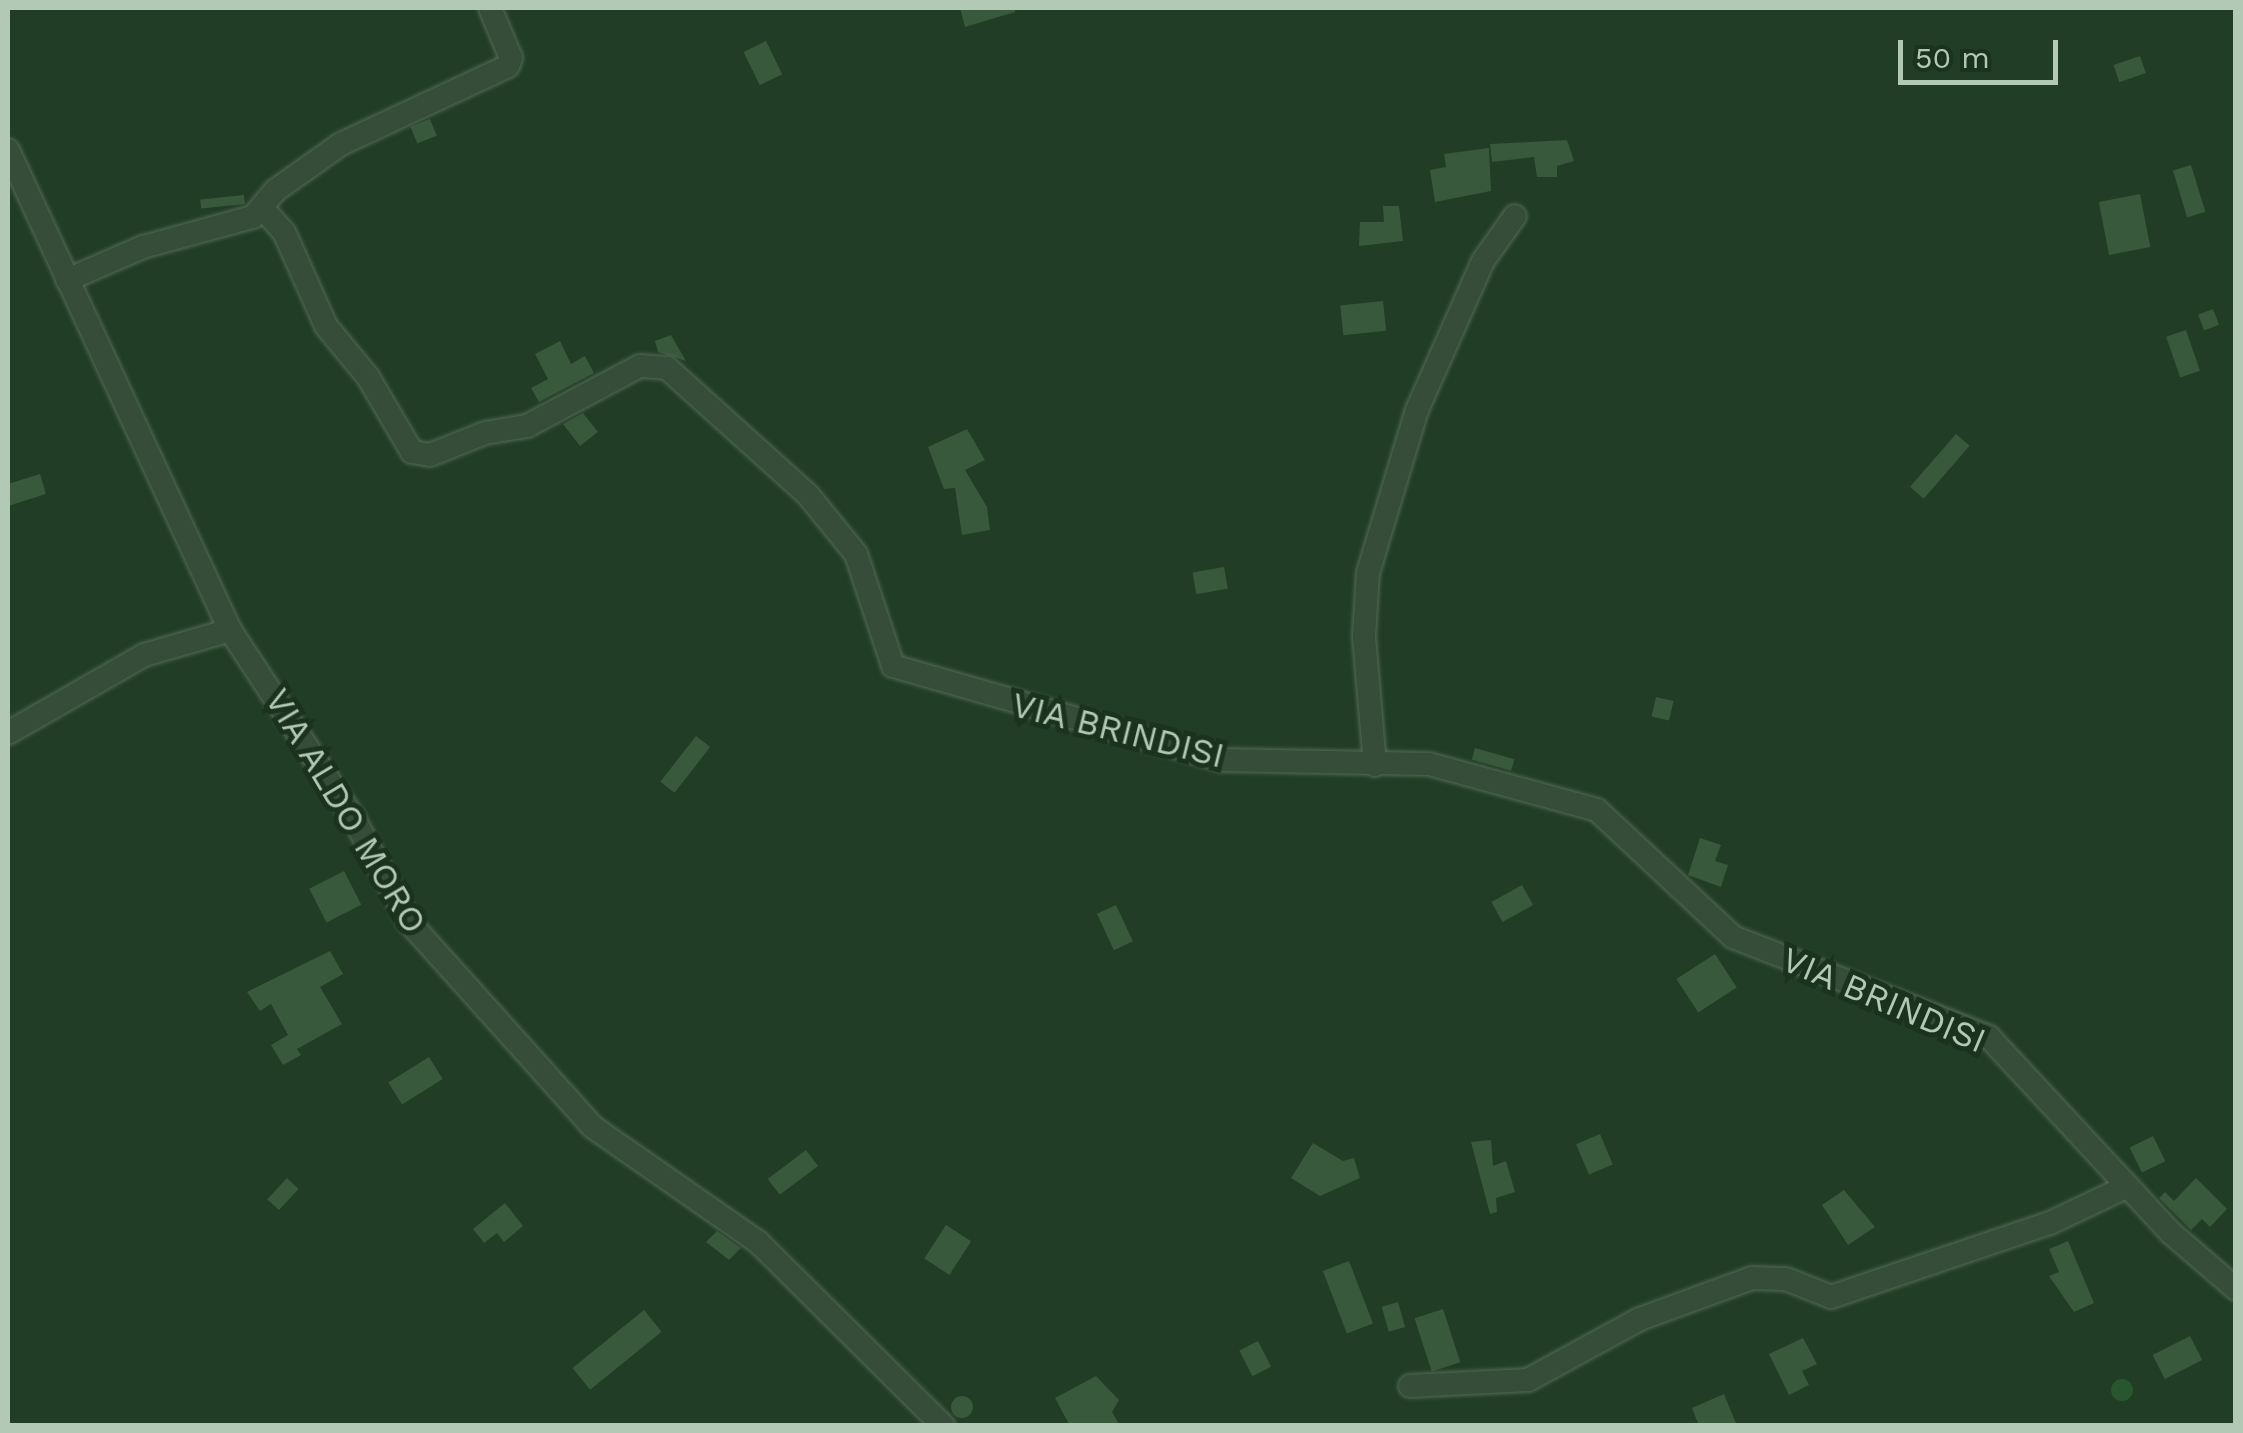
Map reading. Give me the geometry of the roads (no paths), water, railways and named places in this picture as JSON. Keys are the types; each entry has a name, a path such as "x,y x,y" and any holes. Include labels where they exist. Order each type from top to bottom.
{"street":[{"path":"67,280 143,247 264,210 276,190 341,144 508,66 510,58 490,8"},
{"name":"VIA ALDO MORO","path":"8,150 230,630 354,819 409,922 487,1016 593,1127 758,1242 943,1426"},
{"name":"VIA BRINDISI","path":"264,210 284,232 326,326 368,377 412,452 430,455 485,432 527,426 640,366 667,368 808,494 856,554 892,666 1222,760 1429,764 1597,810 1733,936 1989,1037 2128,1186 2236,1289"},
{"path":"1375,765 1364,636 1368,573 1417,410 1483,261 1515,216"},
{"path":"8,733 144,655 230,630"},
{"path":"1410,1386 1528,1380 1640,1319 1752,1278 1786,1278 1831,1296 2050,1223 2128,1186"}]}
